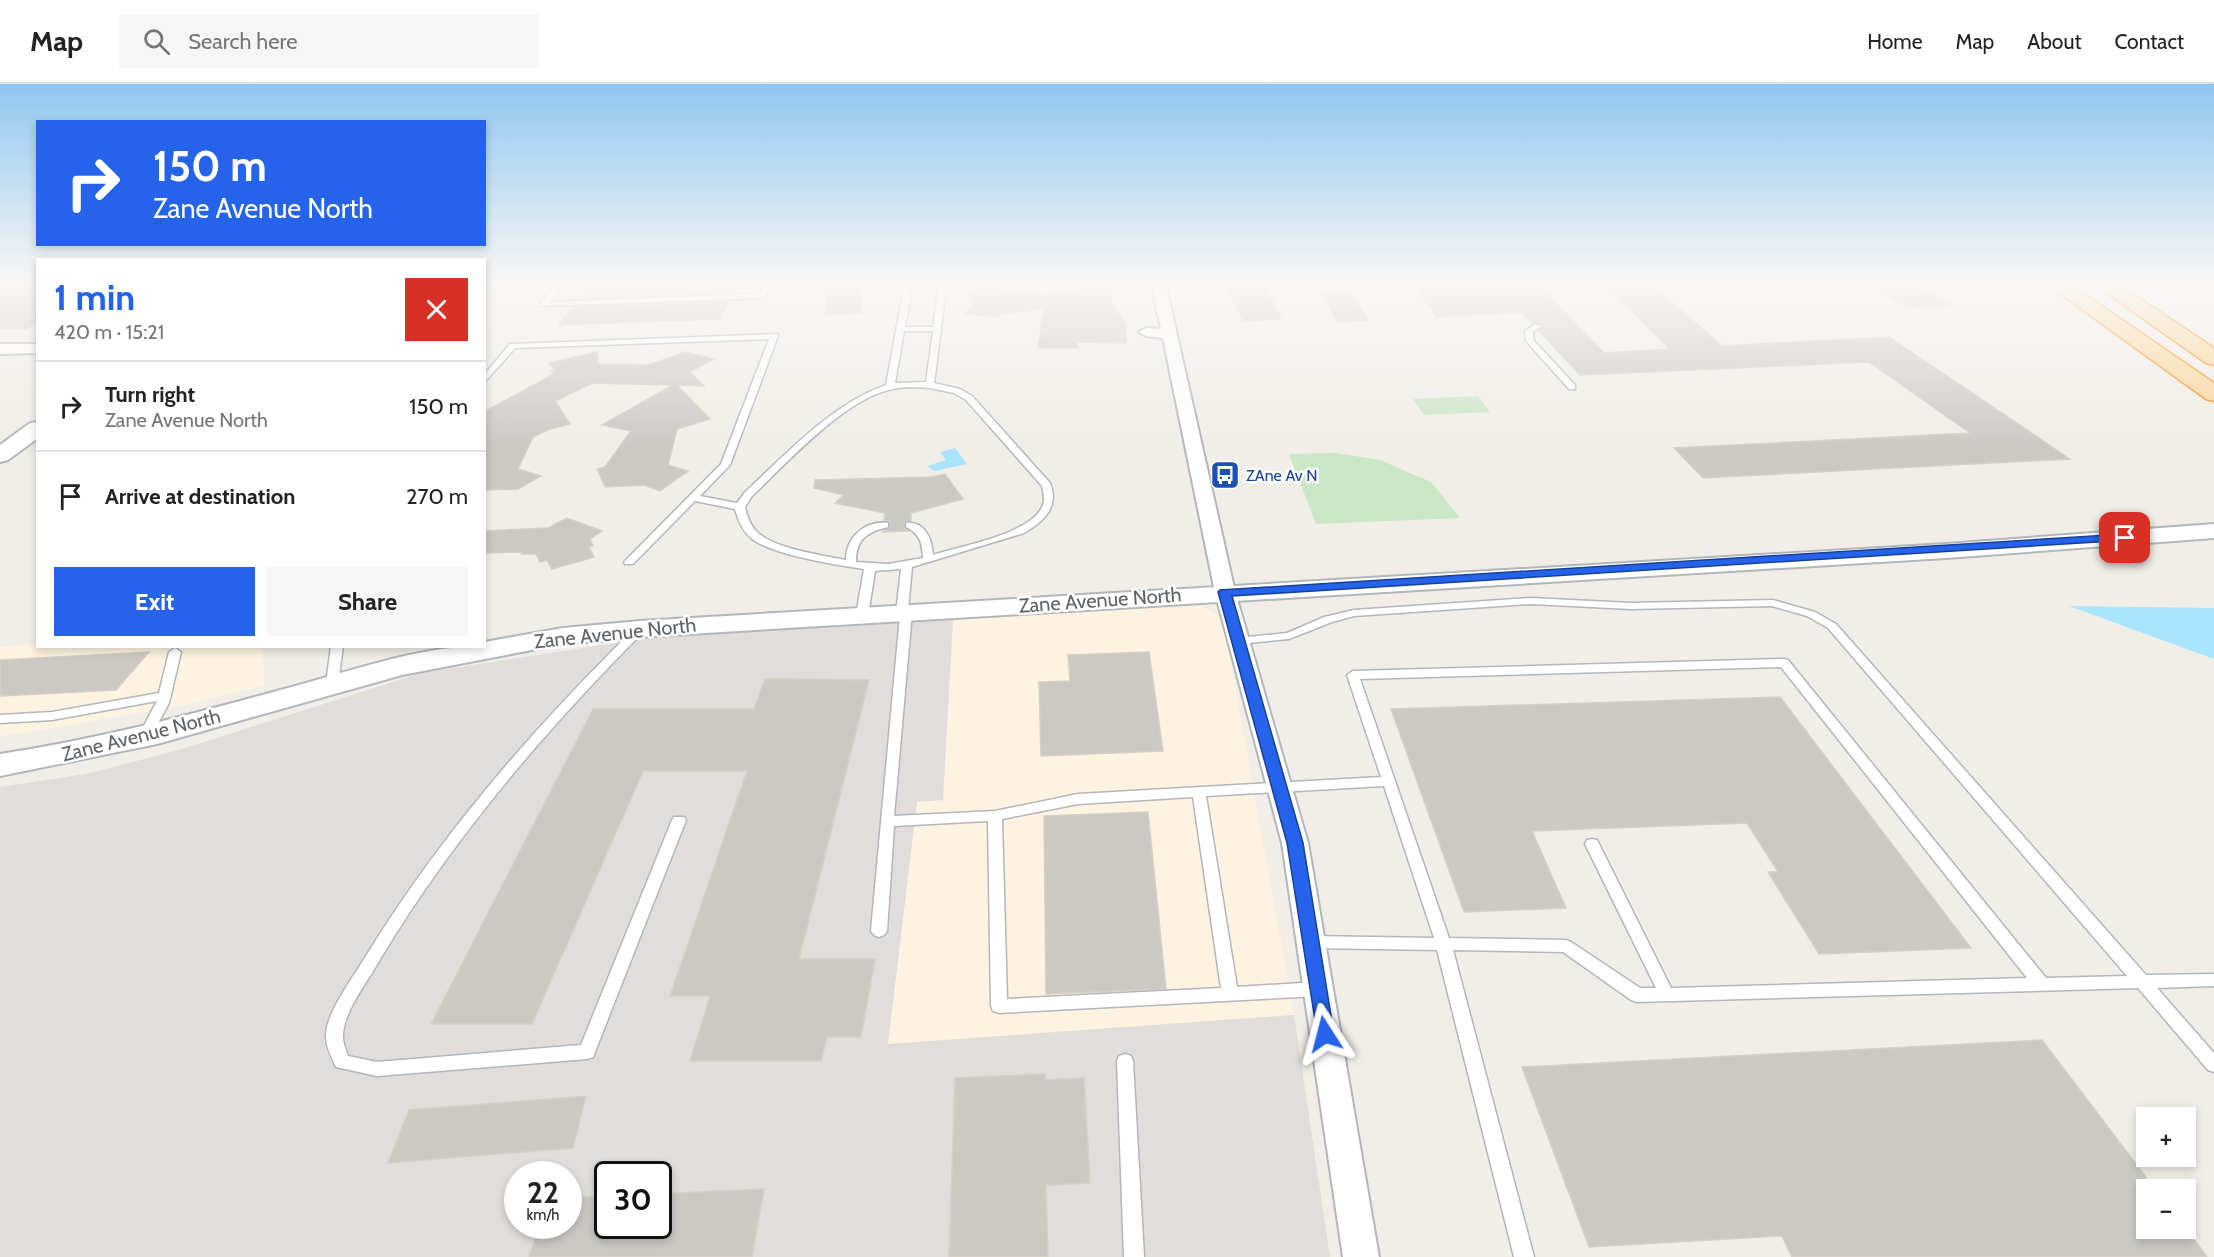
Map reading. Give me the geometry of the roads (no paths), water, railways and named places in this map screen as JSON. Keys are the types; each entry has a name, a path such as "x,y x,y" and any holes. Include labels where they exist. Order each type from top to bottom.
{"highway":[{"path":"2132,337 2214,394"},
{"path":"2182,337 2214,358"}],"street":[{"path":"1170,337 1225,592 1295,843 1361,1257"},
{"path":"0,349 36,348"},
{"path":"0,439 36,415"},
{"path":"0,455 36,429"},
{"name":"Zane Avenue North","path":"0,765 144,737 332,684 483,649 563,636 640,628 1934,551 2214,531"}],"lane":[{"path":"486,379 513,346 755,337"},
{"path":"629,562 725,465 732,453 774,337"},
{"path":"890,387 899,337"},
{"path":"930,385 937,337"},
{"path":"1530,337 1530,341 1572,387"},
{"path":"930,385 957,392 969,398 1047,485 1050,494 1047,509 1028,527 1011,535 907,565 870,567 777,547 758,538 742,519 740,507 748,494 834,418 866,397 890,387 930,385"},
{"path":"694,498 740,507"},
{"path":"852,562 850,549 853,540 861,532 884,525"},
{"path":"910,525 922,531 927,538 927,559"},
{"path":"879,931 907,565"},
{"path":"862,615 870,567"},
{"path":"1238,641 1289,636 1328,619 1354,613 1531,601 1674,607 1773,603 1811,614 1832,626 2214,1065"},
{"path":"640,628 587,681 491,788 394,921 346,1005 334,1036 342,1062 377,1070 587,1052 679,820"},
{"path":"332,684 337,648"},
{"path":"144,737 165,696 175,652"},
{"path":"1524,1257 1443,942 1353,675 1784,663 2042,985"},
{"path":"0,719 52,716 165,696"},
{"path":"887,821 995,816 1078,799 1389,782"},
{"path":"1198,792 1230,994"},
{"path":"995,816 999,1006 1318,989"},
{"path":"1592,844 1667,995"},
{"path":"1310,942 1443,942 1566,946 1637,995 2214,980"},
{"path":"1125,1061 1134,1257"}],"water":[{"path":"955,448 967,464 935,471 927,466 946,460 940,452"},
{"path":"2069,606 2214,608 2214,659"}],"place":[{"name":"ZAne Av N","path":"1225,475"}]}
